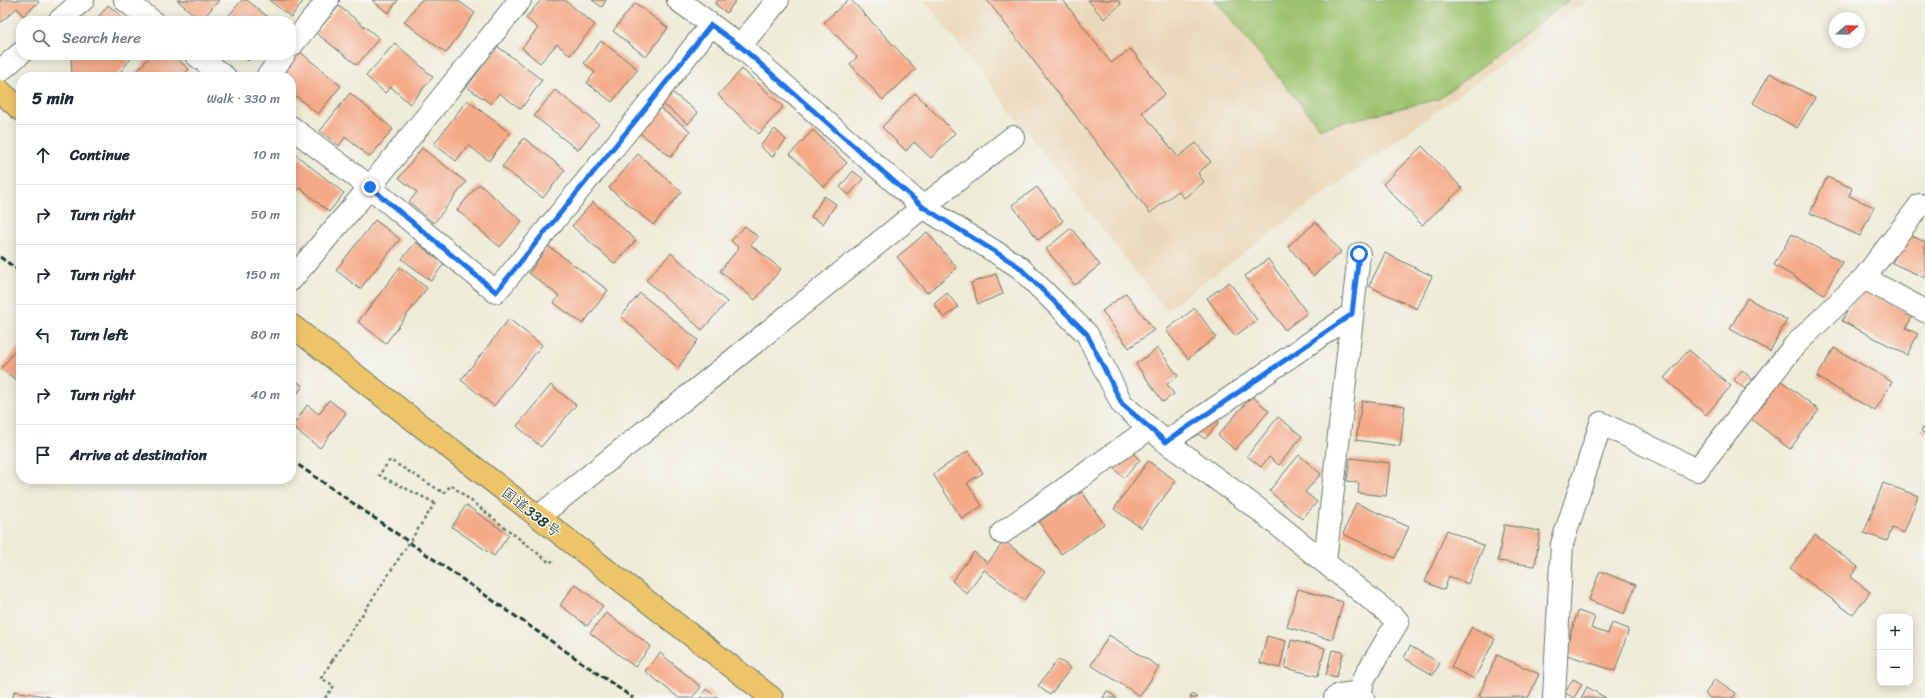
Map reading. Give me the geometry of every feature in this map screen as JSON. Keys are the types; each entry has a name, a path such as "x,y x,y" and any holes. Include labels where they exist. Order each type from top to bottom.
{"highway":[{"path":"0,91 16,105"},
{"name":"国道338号","path":"296,329 772,698"}],"street":[{"path":"65,16 83,0"},
{"path":"125,0 146,16"},
{"path":"296,40 328,0"},
{"path":"296,274 370,187 520,0"},
{"path":"678,0 740,46 923,207 1018,266 1087,334 1122,404 1166,442 1258,509 1398,621 1363,680 1362,695 1339,695 1335,698"},
{"path":"740,46 778,0"},
{"path":"296,131 370,187 496,292 641,114 711,25"},
{"path":"0,71 16,57"},
{"path":"203,60 218,72"},
{"path":"271,72 280,60"},
{"path":"538,517 923,207 1013,137"},
{"path":"1554,698 1562,544 1601,423 1697,470 1794,346 1864,278 1920,205"},
{"path":"1325,562 1359,254"},
{"path":"1864,278 1925,311"},
{"path":"1166,442 1352,314"},
{"path":"1002,533 1150,428"}],"path":[{"path":"325,698 334,686 321,678 435,503 380,475 390,460 444,493"}],"shaded area":[{"path":"924,0 1588,0 1166,310"}],"green space":[{"path":"1215,0 1569,0 1439,99 1320,128"}],"building":[{"path":"0,0 37,0 39,2 23,16 17,8 0,23"},
{"path":"177,0 219,0 205,16 195,16"},
{"path":"242,0 247,0 267,16 228,16"},
{"path":"269,0 304,0 292,16"},
{"path":"372,0 398,0 388,13"},
{"path":"421,0 457,0 475,13 446,53 404,22"},
{"path":"541,0 565,0 595,25 570,55 557,44 540,63 522,48 538,28 526,18"},
{"path":"592,0 606,0 602,7"},
{"path":"718,0 736,0 727,13 715,4"},
{"path":"848,0 851,0 916,69 883,100 850,64 857,57 824,22"},
{"path":"987,0 1063,0 1111,63 1131,49 1165,94 1142,112 1178,157 1196,143 1211,162 1198,173 1204,182 1184,198 1178,191 1150,213"},
{"path":"1088,0 1118,0 1121,4 1104,19"},
{"path":"635,3 668,28 646,57 613,31"},
{"path":"108,5 121,16 99,16"},
{"path":"339,6 379,38 357,65 316,33"},
{"path":"601,41 638,69 612,102 587,83 595,72 584,63"},
{"path":"395,43 433,77 410,104 391,87 385,93 366,76"},
{"path":"497,46 542,80 521,109 499,93 491,104 467,87"},
{"path":"299,51 341,86 318,114 296,96 296,72 282,72 292,60 296,60 296,55"},
{"path":"71,60 130,60 120,72 72,72"},
{"path":"147,60 178,60 189,69 186,72 136,72"},
{"path":"742,69 783,107 759,134 718,95"},
{"path":"1770,73 1815,98 1797,128 1753,103"},
{"path":"555,90 599,124 578,150 534,116"},
{"path":"672,92 698,113 688,124 663,104"},
{"path":"350,93 393,129 370,157 345,137 339,146 320,131"},
{"path":"915,93 955,133 931,158 914,142 906,151 882,127"},
{"path":"467,100 510,133 489,161 468,145 456,161 434,144"},
{"path":"659,107 690,131 671,157 640,133"},
{"path":"775,129 786,140 772,157 760,146"},
{"path":"813,130 847,163 824,187 790,154"},
{"path":"524,138 565,170 543,198 502,167"},
{"path":"1422,146 1462,188 1422,225 1383,184"},
{"path":"422,148 466,182 434,223 409,202 417,192 399,178"},
{"path":"638,154 682,192 653,225 609,188"},
{"path":"296,155 344,193 329,212 300,188 296,193"},
{"path":"853,171 863,179 849,195 840,187"},
{"path":"1827,177 1852,188 1849,196 1874,207 1860,236 1810,213"},
{"path":"479,184 522,221 500,247 457,210"},
{"path":"1037,187 1063,221 1038,240 1012,205"},
{"path":"824,196 836,204 823,224 811,217"},
{"path":"593,202 636,240 615,264 572,226"},
{"path":"375,220 400,239 360,289 336,270"},
{"path":"1316,222 1341,252 1313,276 1288,246"},
{"path":"745,226 758,237 751,245 781,269 755,300 720,271 739,248 731,241"},
{"path":"1071,228 1100,265 1075,285 1046,249"},
{"path":"927,232 957,268 927,293 897,257"},
{"path":"1906,233 1925,242 1925,278 1892,263"},
{"path":"1792,234 1842,262 1824,294 1774,265"},
{"path":"416,242 444,264 431,281 402,259"},
{"path":"548,246 608,290 583,324 554,303 559,296 529,273"},
{"path":"671,253 727,302 702,330 646,280"},
{"path":"1385,253 1432,276 1417,309 1369,286"},
{"path":"1268,259 1307,313 1285,330 1245,276"},
{"path":"400,267 427,288 386,343 358,322"},
{"path":"996,274 1003,294 978,304 971,283"},
{"path":"1229,282 1257,320 1235,336 1207,298"},
{"path":"1860,287 1913,315 1906,328 1918,334 1907,355 1842,321"},
{"path":"640,293 698,340 678,368 621,316"},
{"path":"947,293 958,307 944,318 934,304"},
{"path":"1126,293 1154,330 1129,348 1102,311"},
{"path":"1747,298 1787,320 1770,351 1730,329"},
{"path":"1195,308 1216,337 1188,359 1166,330"},
{"path":"509,319 542,345 494,406 461,380"},
{"path":"1158,348 1178,376 1167,384 1174,394 1163,402 1136,364"},
{"path":"1834,348 1892,382 1875,411 1817,377"},
{"path":"16,350 16,380 1,369"},
{"path":"1689,350 1731,386 1706,415 1664,378"},
{"path":"1742,370 1753,380 1745,389 1734,380"},
{"path":"1780,380 1819,410 1790,449 1751,419"},
{"path":"296,381 303,386 296,395"},
{"path":"551,385 576,405 541,447 517,426"},
{"path":"1252,396 1269,411 1235,450 1218,435"},
{"path":"329,400 346,413 320,448 296,430 296,421 307,405 319,414"},
{"path":"1362,401 1405,406 1400,446 1356,440"},
{"path":"1211,416 1219,422 1205,439 1197,433"},
{"path":"1278,417 1302,436 1279,465 1269,457 1261,467 1247,456"},
{"path":"1925,426 1925,435 1921,430"},
{"path":"1129,450 1140,460 1124,478 1113,468"},
{"path":"968,451 983,473 967,483 982,506 962,519 933,474"},
{"path":"1299,455 1321,474 1305,492 1317,502 1302,519 1269,491"},
{"path":"1350,458 1390,463 1386,496 1358,493 1359,483 1347,481"},
{"path":"1148,461 1176,481 1141,528 1114,509"},
{"path":"1883,483 1918,496 1904,533 1892,528 1887,541 1864,533"},
{"path":"1082,492 1104,524 1061,554 1039,522"},
{"path":"1356,503 1409,527 1395,558 1343,534"},
{"path":"466,505 509,535 494,556 452,527"},
{"path":"1504,525 1540,531 1535,566 1498,561"},
{"path":"1447,530 1484,546 1468,584 1449,576 1444,590 1425,582"},
{"path":"1815,535 1858,567 1850,577 1870,592 1853,615 1790,568"},
{"path":"1004,541 1045,572 1024,600 984,570 967,594 952,581 974,552 988,563"},
{"path":"1600,571 1636,585 1624,614 1589,600"},
{"path":"575,584 603,606 587,626 560,605"},
{"path":"1298,589 1343,602 1332,640 1287,627"},
{"path":"1578,611 1595,617 1591,628 1608,634 1612,623 1629,629 1615,671 1564,654"},
{"path":"606,613 651,646 635,667 590,633"},
{"path":"1472,627 1495,639 1474,679 1451,667"},
{"path":"1109,635 1159,667 1140,696 1091,665"},
{"path":"1267,636 1286,641 1280,668 1260,663"},
{"path":"1291,640 1325,648 1318,676 1285,668"},
{"path":"1410,646 1440,663 1433,675 1404,658"},
{"path":"1332,650 1343,652 1336,678 1326,675"},
{"path":"660,653 701,687 692,698 679,698 645,671"},
{"path":"1497,655 1539,674 1528,698 1483,698 1479,696"},
{"path":"1058,659 1071,668 1050,695 1038,686"},
{"path":"1573,679 1582,684 1574,698 1565,693"},
{"path":"1715,679 1736,693 1733,698 1710,698 1705,694"},
{"path":"1587,687 1606,698 1581,698"},
{"path":"706,689 718,698 700,698"},
{"path":"14,691 50,697 50,698 13,698"},
{"path":"1107,691 1117,698 1103,698"},
{"path":"1192,694 1198,698 1190,698"}],"railway":[{"path":"0,257 16,268"},
{"path":"296,463 633,698"}],"route":[{"path":"370,187 496,292 641,114 711,25 740,46 923,207 941,220 1018,266 1087,334 1122,404 1166,442 1352,314 1359,254"}]}
